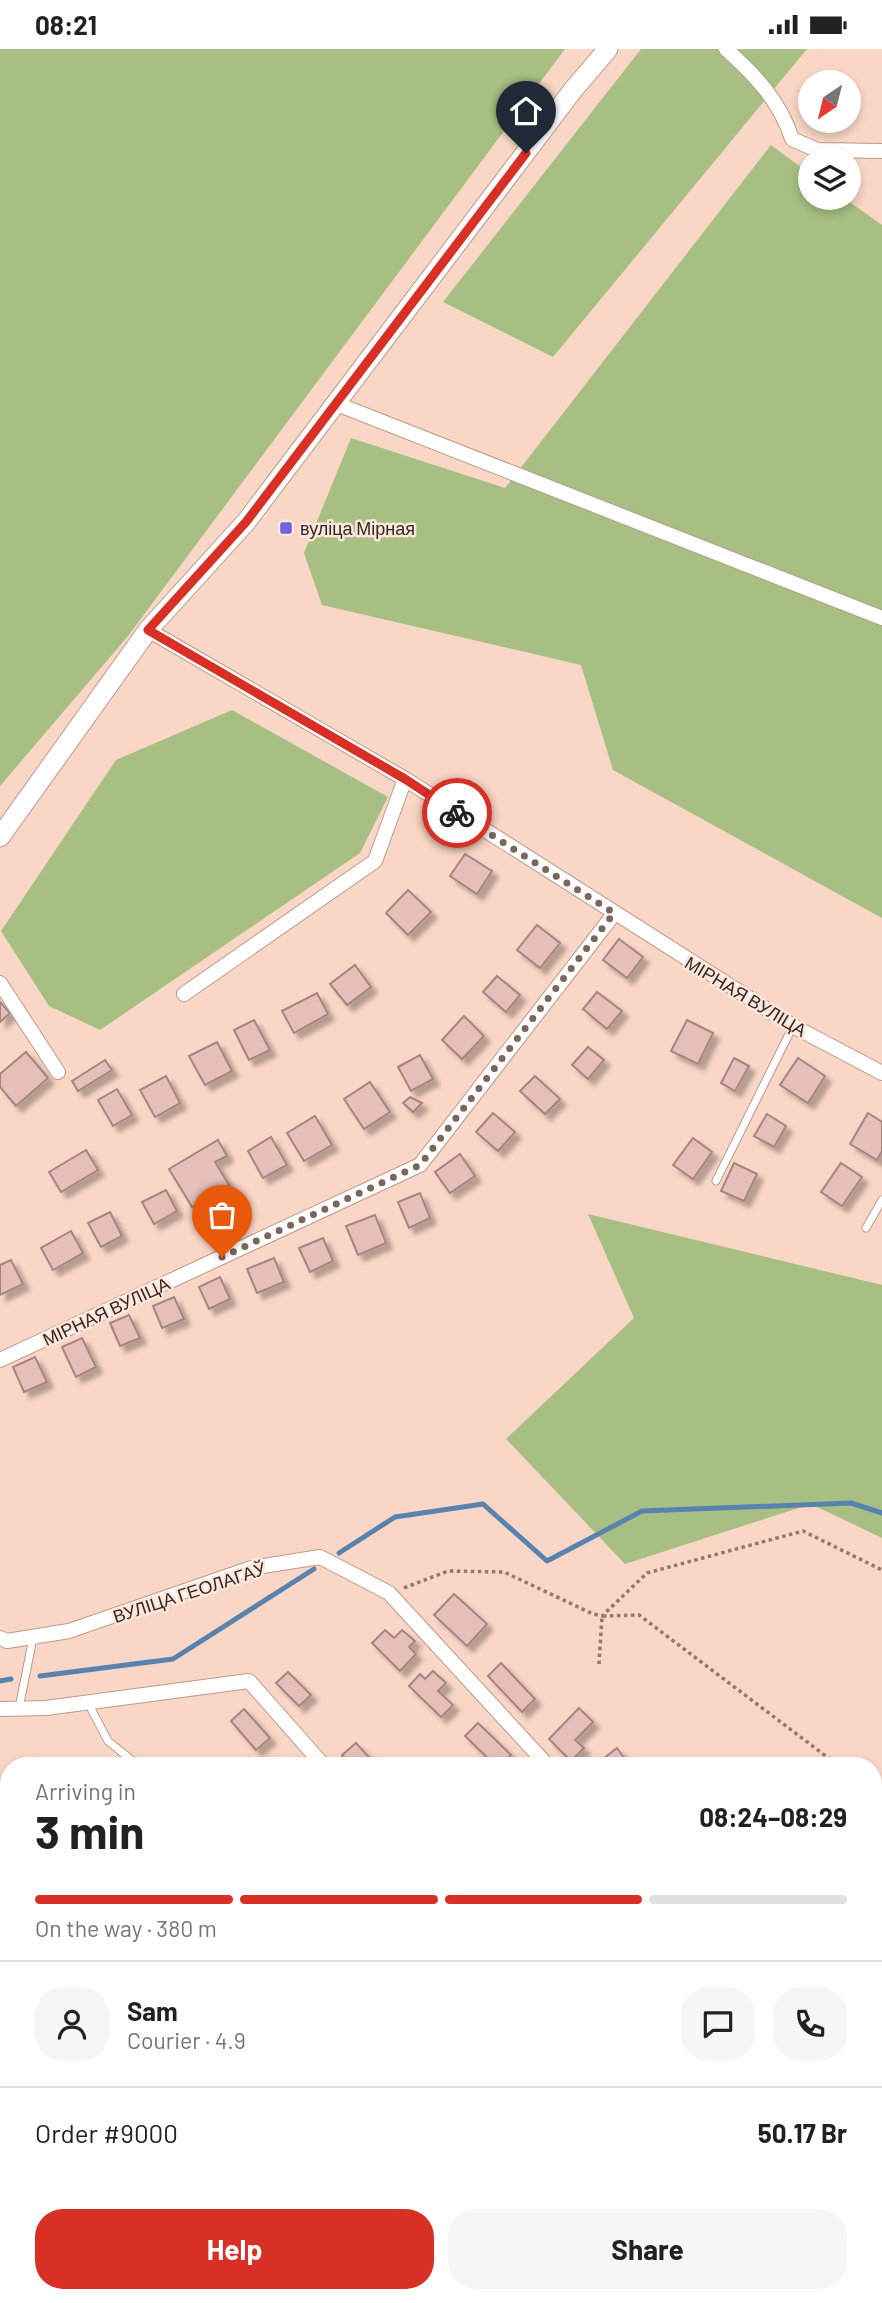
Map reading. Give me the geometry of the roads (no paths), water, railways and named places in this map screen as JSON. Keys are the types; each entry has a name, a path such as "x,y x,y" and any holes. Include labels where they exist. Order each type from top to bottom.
{"main road":[{"path":"0,837 148,630 246,522 573,90 608,49"}],"street":[{"path":"726,49 752,73 784,113 792,139 817,150 882,151"},
{"path":"337,404 882,618"},
{"name":"МІРНАЯ ВУЛІЦА","path":"148,630 405,779 793,1026 882,1073"},
{"path":"184,994 375,862 405,779"},
{"name":"МІРНАЯ ВУЛІЦА","path":"0,1360 420,1165 614,913"},
{"path":"0,983 58,1072"},
{"name":"ВУЛІЦА ГЕОЛАГАЎ","path":"0,1638 7,1641 69,1632 251,1567 320,1557 389,1593 540,1757"},
{"path":"0,1709 88,1702 248,1681 316,1757"}],"lane":[{"path":"716,1181 793,1026"},
{"path":"866,1229 882,1200"},
{"path":"19,1708 33,1638"},
{"path":"88,1702 108,1741 128,1757"}],"waterway":[{"path":"339,1553 395,1517 483,1504 547,1561 642,1511 851,1503 882,1513"},
{"path":"40,1676 173,1659 314,1569"},
{"path":"0,1681 11,1679"}],"place":[{"name":"вуліца Мірная","path":"286,528"}]}
